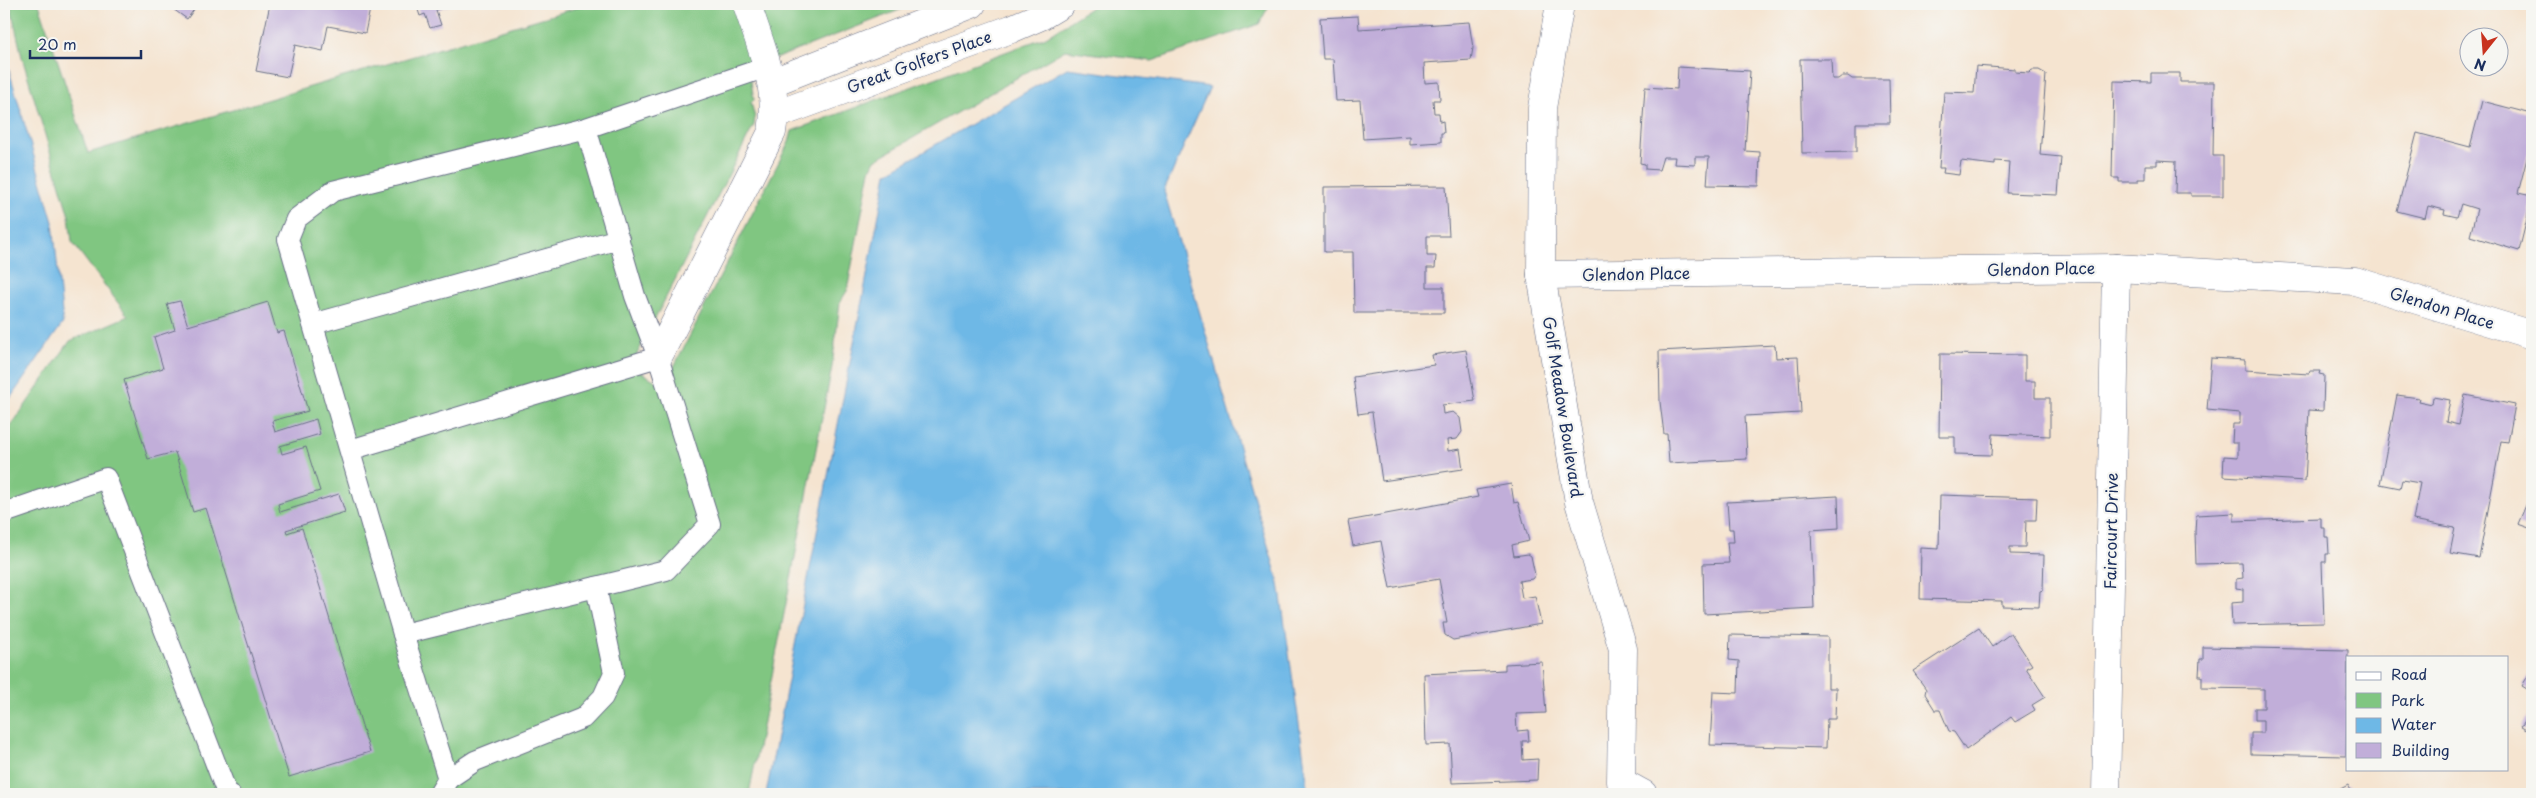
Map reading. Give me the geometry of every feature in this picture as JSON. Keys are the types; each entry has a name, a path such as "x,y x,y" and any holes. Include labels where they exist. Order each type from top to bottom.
{"street":[{"path":"658,357 772,132 775,115 770,74 747,4"},
{"name":"Great Golfers Place","path":"770,74 972,4"},
{"name":"Great Golfers Place","path":"775,115 1011,28 1041,16 1061,4"},
{"name":"Golf Meadow Boulevard","path":"1560,4 1542,108 1542,275 1578,502 1623,649 1622,782 1643,794"},
{"name":"Glendon Place","path":"1542,275 2116,268 2355,281 2532,335"},
{"name":"Faircourt Drive","path":"2106,794 2116,268"}],"lane":[{"path":"596,587 614,673 603,697 584,718 475,762 444,786 404,634 288,238 296,220 333,191 586,128 770,74"},
{"path":"404,634 666,570 710,524 658,357 635,296 586,128"},
{"path":"313,324 619,238"},
{"path":"350,450 658,357"},
{"path":"4,513 106,478 227,793 230,794"}],"green space":[{"path":"10,4 39,4 88,153 589,4 915,4 749,69 754,100 751,102 755,118 754,125 631,366 664,386 789,142 792,131 1046,37 1096,4 1270,4 1259,24 1152,61 1065,50 875,160 870,170 847,291 840,302 832,367 749,794 4,794 4,436 70,341 128,316 72,242 69,216 22,57"}],"water":[{"path":"4,53 53,222 63,323 4,407"},
{"path":"1067,68 1210,87 1164,191 1279,583 1309,794 766,794 887,173"}],"building":[{"path":"166,4 198,4 187,19"},
{"path":"270,4 371,4 365,33 328,26 323,51 295,45 288,77 256,71"},
{"path":"416,4 454,4 436,10 441,25 430,28 425,14 420,16"},
{"path":"1358,16 1359,29 1469,22 1473,48 1471,60 1424,63 1425,83 1439,82 1440,100 1433,100 1434,113 1439,113 1440,122 1443,121 1444,133 1441,133 1441,142 1410,144 1410,136 1363,139 1360,100 1336,101 1333,59 1323,59 1320,18"},
{"path":"1800,59 1831,59 1832,79 1848,76 1852,79 1889,79 1890,123 1856,123 1856,152 1802,153"},
{"path":"1976,66 2015,69 2015,72 2029,73 2032,70 2039,70 2046,74 2040,155 2061,157 2058,195 2007,193 2009,162 1995,161 1995,165 1961,161 1959,175 1943,173 1944,168 1939,168 1944,92 1974,93"},
{"path":"1678,67 1750,71 1745,151 1760,152 1759,186 1707,185 1709,157 1695,157 1695,165 1674,164 1675,157 1663,157 1659,170 1645,169 1645,164 1640,163 1645,87 1677,89"},
{"path":"2151,73 2180,73 2180,82 2214,82 2213,156 2223,156 2223,196 2191,196 2191,193 2175,193 2176,161 2157,160 2157,165 2145,165 2145,179 2138,179 2138,182 2119,182 2119,178 2112,178 2114,81 2151,82"},
{"path":"2482,101 2532,114 2532,139 2518,193 2532,196 2532,198 2519,251 2470,236 2477,209 2461,204 2457,217 2444,214 2445,210 2428,206 2425,218 2397,211 2417,133 2470,147"},
{"path":"1446,186 1449,236 1427,236 1427,256 1436,256 1435,268 1427,268 1427,287 1444,287 1444,313 1354,313 1353,252 1324,252 1324,187"},
{"path":"180,301 188,326 268,302 277,333 284,331 308,411 272,421 275,432 316,419 320,434 280,446 282,454 306,447 320,491 278,504 280,512 339,494 345,512 286,530 287,533 302,528 370,752 289,777 206,508 193,512 175,452 148,459 124,380 163,368 154,337 175,330 167,304"},
{"path":"1775,345 1776,358 1798,357 1801,413 1745,416 1747,459 1669,463 1667,434 1664,434 1660,402 1659,351"},
{"path":"1466,350 1475,401 1442,405 1443,414 1453,412 1460,418 1462,432 1457,439 1447,440 1448,451 1460,449 1463,469 1382,481 1372,412 1358,414 1353,377 1434,365 1432,355"},
{"path":"1940,354 2025,355 2025,381 2035,381 2035,398 2050,398 2050,436 1993,434 1992,455 1955,454 1955,437 1939,437"},
{"path":"2211,358 2245,360 2245,370 2309,374 2310,371 2320,371 2319,374 2324,375 2323,411 2309,410 2305,481 2223,476 2224,456 2238,457 2238,443 2232,443 2233,424 2240,424 2240,413 2207,410"},
{"path":"2397,395 2419,398 2418,401 2432,404 2433,397 2450,400 2446,422 2459,425 2465,395 2515,405 2508,442 2501,441 2479,558 2450,553 2455,528 2413,520 2420,483 2402,480 2400,488 2380,484"},
{"path":"1511,484 1514,503 1518,502 1529,541 1512,545 1514,556 1528,554 1531,556 1535,575 1532,579 1519,581 1522,598 1535,596 1541,624 1453,640 1445,635 1443,623 1447,623 1439,579 1390,588 1381,541 1353,546 1348,521 1478,497 1476,490"},
{"path":"2532,491 2532,529 2518,524"},
{"path":"1940,495 2037,498 2036,520 2026,520 2025,547 2010,547 2010,554 2044,555 2043,590 2040,591 2039,607 2002,606 2002,601 1920,599 1921,548 1939,549"},
{"path":"1838,496 1839,528 1811,530 1814,608 1704,614 1703,564 1729,563 1727,542 1734,542 1733,529 1729,529 1727,502"},
{"path":"2234,513 2234,521 2321,518 2321,528 2325,528 2325,537 2328,537 2329,554 2326,554 2326,562 2322,562 2324,623 2232,625 2231,603 2243,602 2243,589 2236,588 2236,579 2243,578 2242,563 2196,564 2195,532 2196,515"},
{"path":"1979,628 1992,647 2011,633 2032,665 2026,668 2045,697 2032,705 2035,710 2015,722 2011,717 1966,750 1954,732 1949,731 1940,710 1935,710 1925,694 1926,689 1913,671"},
{"path":"1730,635 1828,637 1828,688 1836,688 1835,719 1827,719 1826,748 1710,745 1713,692 1738,693 1739,661 1729,660"},
{"path":"2203,647 2348,650 2348,656 2346,656 2346,756 2251,754 2251,733 2263,733 2263,720 2255,720 2255,708 2264,708 2264,689 2202,688 2202,676 2199,676 2200,659 2203,659"},
{"path":"1542,662 1546,713 1516,714 1517,731 1528,730 1529,741 1522,741 1523,760 1538,759 1537,780 1452,783 1450,744 1426,745 1424,674 1505,670 1505,664"},
{"path":"2532,669 2532,692 2522,686"},
{"path":"2532,709 2532,733 2521,727"},
{"path":"2348,785 2353,794 2331,794"}]}
